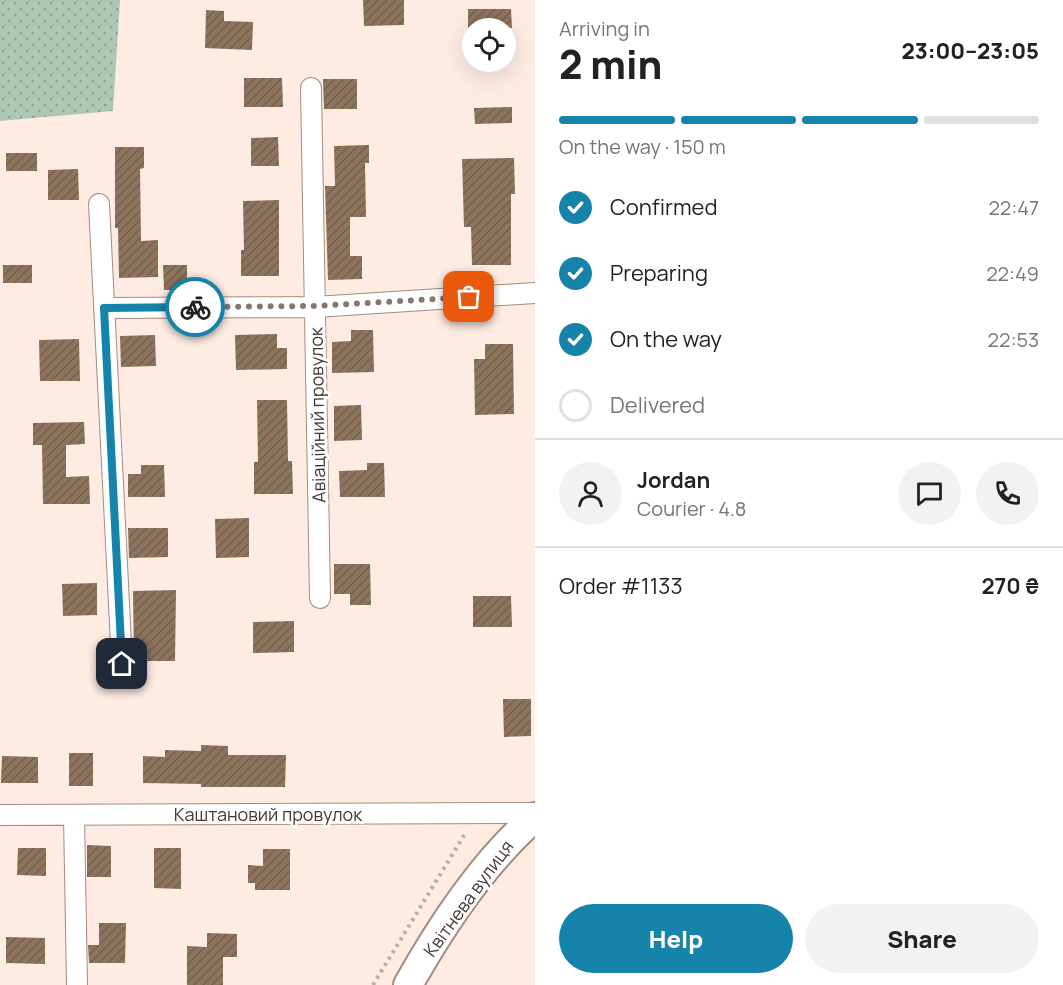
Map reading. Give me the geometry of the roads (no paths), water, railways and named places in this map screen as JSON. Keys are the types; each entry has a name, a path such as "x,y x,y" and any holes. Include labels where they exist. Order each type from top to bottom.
{"main road":[{"name":"Квітнева вулиця","path":"408,985 433,943 476,882 498,853 535,815"}],"street":[{"name":"Авіаційний провулок","path":"311,88 320,598"},
{"path":"99,204 122,664"},
{"path":"104,308 315,306 535,293"},
{"name":"Каштановий провулок","path":"0,815 477,813 535,815"},
{"path":"74,815 78,985"}]}
